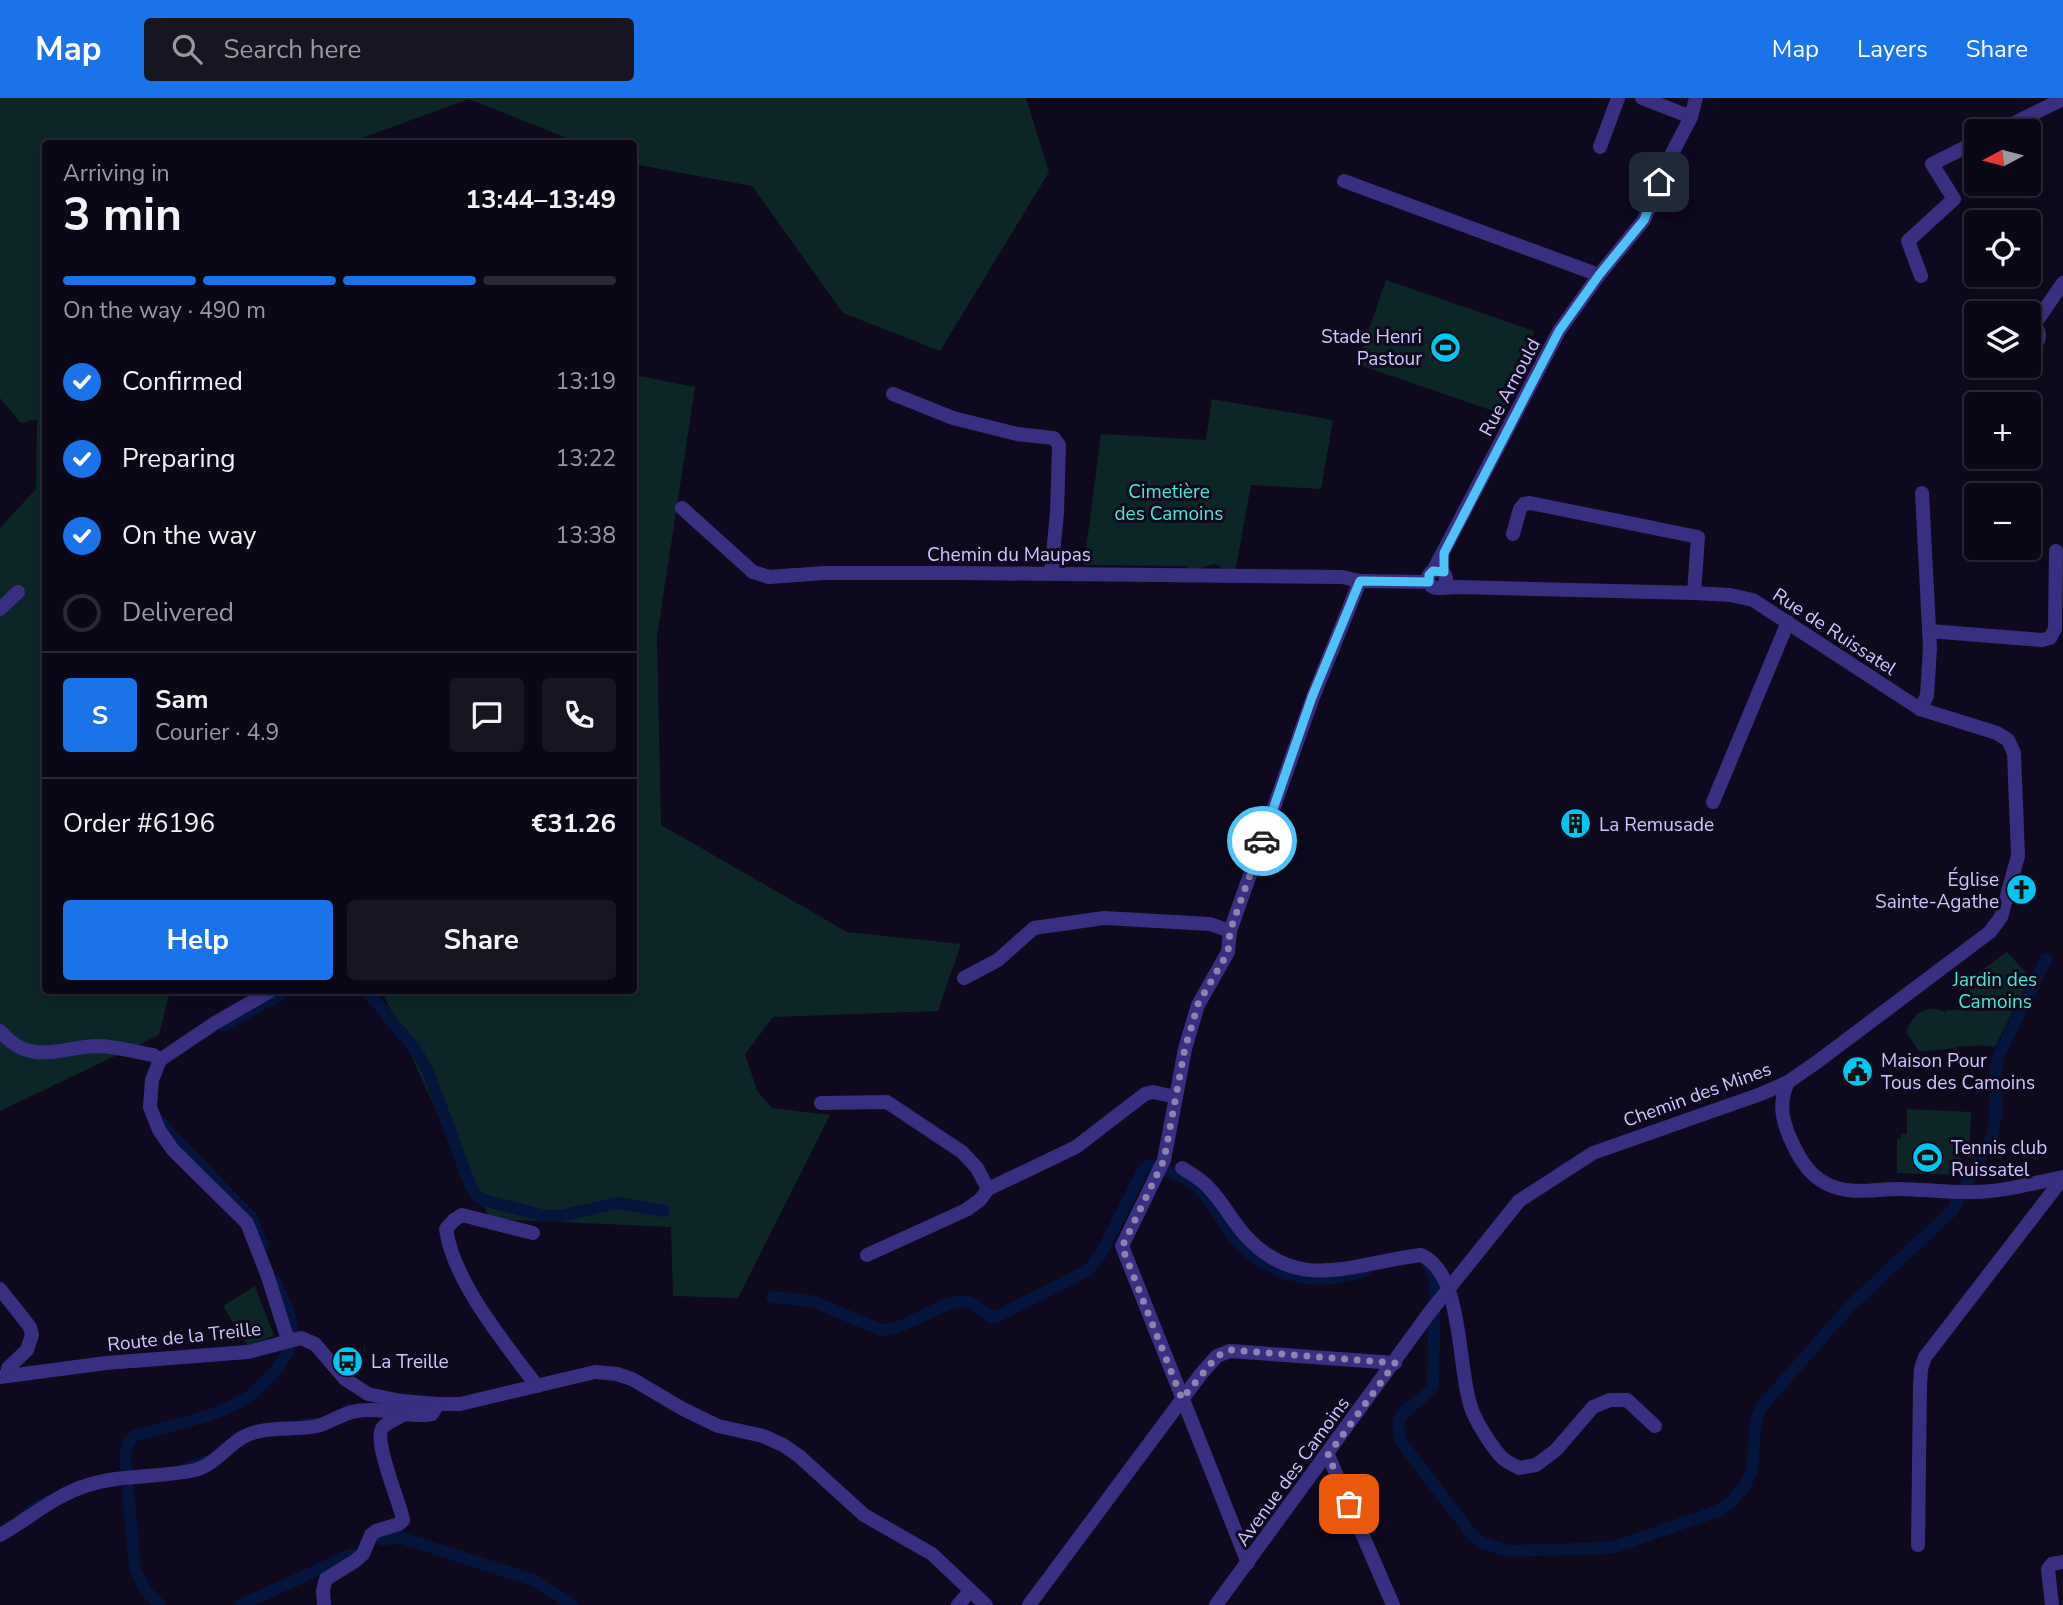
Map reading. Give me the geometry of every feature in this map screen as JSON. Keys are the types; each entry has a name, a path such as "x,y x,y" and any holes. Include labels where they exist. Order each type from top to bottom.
{"street":[{"path":"1600,147 1618,98"},
{"path":"1642,98 1691,117"},
{"name":"Rue Arnould","path":"1442,580 1444,553 1559,331 1599,275 1644,220 1667,163 1691,117 1696,98"},
{"path":"2022,119 2063,99"},
{"path":"1921,276 1908,241 1954,199 1932,164 1964,148"},
{"path":"1344,181 1599,275"},
{"path":"2041,310 2063,283"},
{"path":"893,394 954,418 1017,434 1054,438 1059,445 1058,513 1051,573"},
{"path":"1920,709 1927,696 1929,682 1922,493"},
{"path":"1514,534 1520,509 1524,504 1530,503 1698,537 1694,593"},
{"name":"Chemin du Maupas","path":"682,508 753,572 769,577 824,573 1051,573 1342,578 1360,581 1442,580"},
{"path":"1929,632 2042,640 2050,638 2054,629 2056,551"},
{"name":"Rue de Ruissatel","path":"1442,580 1730,595 1753,600 1920,709 1997,733 2008,740 2014,753 2017,827"},
{"path":"1248,1563 1122,1247 1162,1167 1198,1004 1228,952 1230,931 1312,697 1360,581"},
{"path":"0,609 18,592"},
{"path":"1713,802 1788,622"},
{"name":"Chemin des Mines","path":"1444,1295 1519,1201 1593,1153 1762,1094 1788,1082 1990,932 2001,917 2018,856 2017,827"},
{"path":"964,978 998,960 1034,928 1104,918 1210,924 1230,931"},
{"path":"265,994 160,1060 152,1080 150,1107 159,1130 173,1150 247,1223 290,1339 309,1340 315,1344 345,1379 368,1394 401,1401 438,1404 470,1402 595,1371 617,1374 649,1387 683,1409 718,1426 763,1436 783,1445 864,1515 932,1554 986,1605"},
{"path":"0,1031 8,1040 34,1054 99,1046 153,1055 160,1060"},
{"path":"1788,1082 1780,1106 1784,1124 1802,1163 1814,1175 1837,1188 1868,1192 1897,1189 1974,1192 2063,1178"},
{"path":"867,1255 966,1210 975,1205 988,1189 1076,1147 1145,1094 1153,1092 1176,1097"},
{"path":"821,1103 887,1102 962,1152 977,1168 988,1189"},
{"path":"1182,1168 1207,1185 1242,1232 1268,1257 1279,1262 1304,1270 1319,1271 1421,1255 1431,1259 1437,1266 1444,1295 1458,1323 1474,1414 1502,1459 1519,1468 1536,1465 1556,1450 1593,1407 1610,1400 1628,1400 1655,1426"},
{"path":"1919,1545 1920,1386 1925,1357 2063,1178"},
{"path":"533,1233 462,1215 446,1229 448,1243 467,1284 496,1330 537,1386"},
{"path":"0,1289 30,1327 32,1335 27,1350 8,1368 4,1376"},
{"name":"Avenue des Camoins","path":"1216,1605 1444,1295"},
{"name":"Route de la Treille","path":"4,1376 106,1363 248,1352 290,1339"},
{"path":"1029,1605 1217,1356 1230,1350 1395,1363"},
{"path":"0,1535 38,1509 88,1485 195,1470 207,1465 244,1437 260,1432 317,1426 352,1411 368,1410 421,1416 432,1414 438,1404"},
{"path":"324,1605 323,1590 326,1579 351,1566 376,1531 399,1524 403,1520 383,1455 381,1437 383,1427 402,1415"},
{"path":"1328,1455 1393,1605"},
{"path":"2052,1605 2048,1569 2052,1564 2063,1562"},
{"path":"958,1605 970,1591"}],"green space":[{"path":"0,98 1026,98 1049,172 940,351 843,313 752,186 637,165 637,140 572,140 469,99 356,140 42,140 42,994 169,994 159,1035 0,1111 0,528 36,489 37,419 21,423 0,398"},
{"name":"Stade Henri Pastour","path":"1386,280 1534,331 1505,415 1357,364"},
{"path":"637,376 695,387 657,637 661,825 847,932 961,944 938,1011 773,1017 745,1054 757,1091 772,1108 830,1115 738,1298 673,1296 671,1227 490,1219 445,1130 383,994 637,994"},
{"name":"Cimetière des Camoins","path":"1212,399 1333,420 1321,489 1251,485 1235,572 1223,573 1221,567 1214,564 1188,572 1187,566 1084,565 1101,434 1206,440"},
{"name":"Jardin des Camoins","path":"2007,952 2030,977 1995,1047 1919,1051 1906,1032 1916,1015 1931,1009 1945,1012 1966,1007 1971,995 1965,982"},
{"name":"Tennis club Ruissatel","path":"1907,1109 1971,1112 1970,1142 1961,1142 1959,1175 1897,1173 1897,1139 1901,1139 1901,1134 1907,1134"},
{"path":"255,1286 274,1336 247,1345 223,1306"}],"waterway":[{"path":"1428,1265 1435,1278 1433,1386 1401,1415 1399,1431 1402,1443 1473,1536 1483,1543 1507,1551 1605,1548 1718,1511 1730,1503 1745,1486 1752,1470 1755,1430 1762,1406 1850,1306 1953,1210 1992,1136 1996,1117 1996,1068 1999,1055 2046,959"},
{"path":"224,1026 281,994"},
{"path":"369,994 414,1048 427,1069 471,1187 477,1196 545,1216 560,1216 617,1203 664,1211"},
{"path":"161,1122 251,1217 263,1247"},
{"path":"772,1297 812,1301 881,1330 903,1325 959,1301 974,1304 991,1317 998,1316 1088,1270 1101,1254 1144,1168 1151,1165 1183,1178 1199,1188 1237,1241 1269,1266 1288,1274 1314,1279 1337,1278 1366,1271"},
{"path":"160,1605 146,1591 135,1569 125,1454 129,1442 134,1436 226,1409 252,1394 271,1375 286,1356 292,1332 289,1313 275,1281"},
{"path":"342,1409 349,1405"},
{"path":"299,1421 315,1419"},
{"path":"184,1465 206,1457"},
{"path":"19,1516 32,1504 47,1497"},
{"path":"382,1540 399,1537 536,1581 572,1605"},
{"path":"241,1605 352,1554"}],"way so far":[{"path":"1262,841 1230,931 1228,952 1198,1004 1185,1048 1164,1160 1122,1247 1182,1399 1217,1356 1230,1350 1395,1363 1328,1455 1349,1504"}],"place":[{"name":"Stade Henri Pastour","path":"1445,347"},
{"name":"La Remusade","path":"1576,824"},
{"name":"Église Sainte-Agathe","path":"2022,890"},
{"name":"Maison Pour Tous des Camoins","path":"1858,1071"},
{"name":"Tennis club Ruissatel","path":"1928,1158"},
{"name":"La Treille","path":"348,1361"}],"route":[{"path":"1262,841 1312,697 1360,581 1429,582 1430,573 1438,570 1444,572 1444,553 1559,331 1599,275 1644,220 1659,182"}]}
